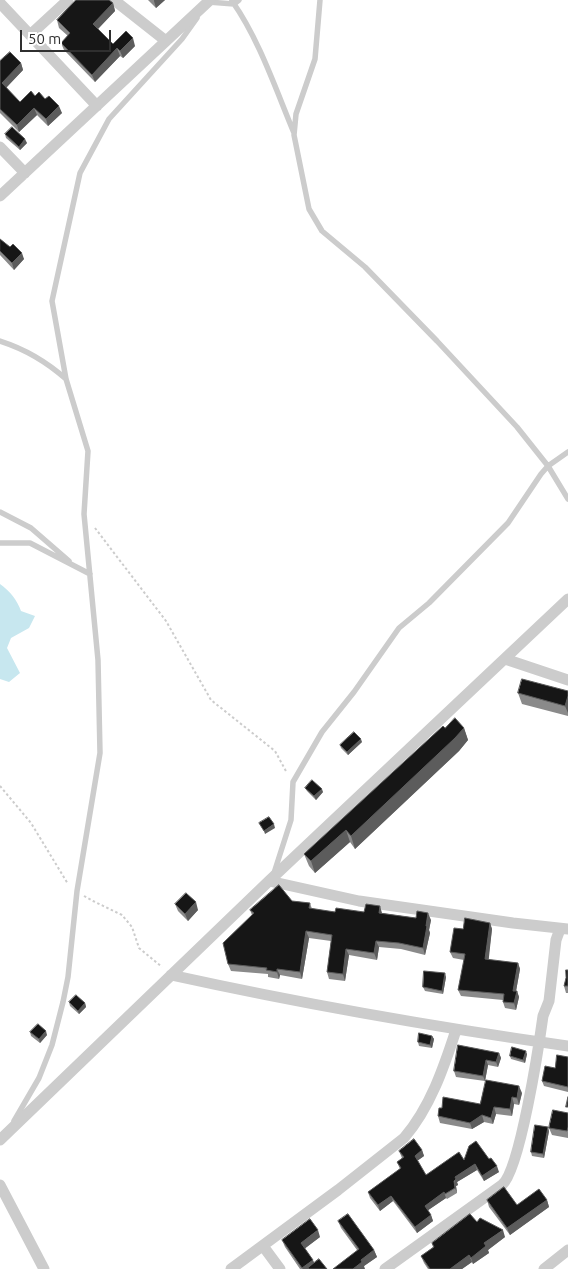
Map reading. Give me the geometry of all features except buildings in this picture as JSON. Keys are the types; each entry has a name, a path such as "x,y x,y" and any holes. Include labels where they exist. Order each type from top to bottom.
{"street":[{"path":"30,35 68,0"},
{"path":"114,0 166,41"},
{"path":"0,196 210,1"},
{"path":"0,3 97,106"},
{"path":"0,147 25,173"},
{"path":"3,1137 271,879 568,599"},
{"path":"505,659 568,680"},
{"path":"271,879 359,901 564,929 556,940 554,974 549,1001 543,1016 540,1042 524,1124 507,1180 385,1269"},
{"path":"171,975 251,993 456,1030 568,1046"},
{"path":"231,1269 338,1190 404,1138 412,1128 430,1095 456,1030"},
{"path":"0,1185 44,1269"},
{"path":"263,1246 280,1269"},
{"path":"544,1269 568,1250"}],"lane":[{"path":"3,1137 39,1078 52,1045 68,977 77,891 100,753 98,660 84,514 88,451 66,379 52,301 80,173 110,119 182,39 210,1 232,2 240,0"},
{"path":"294,135 296,114 315,59 320,0"},
{"path":"232,2 268,70 294,135 309,209 322,231 364,267 437,341 517,428 548,466 568,499"},
{"path":"0,341 10,344 49,364 66,379"},
{"path":"271,879 291,820 293,782 322,732 354,692 399,628 429,604 508,523 548,466 568,452"},
{"path":"0,512 31,528 77,567"},
{"path":"0,543 30,543 90,574"}],"path":[{"path":"84,514 166,621 211,700 275,751 293,782"}],"water":[{"path":"0,584 13,596 21,611 35,616 29,628 11,638 7,648 20,673 9,682 0,679"}]}
